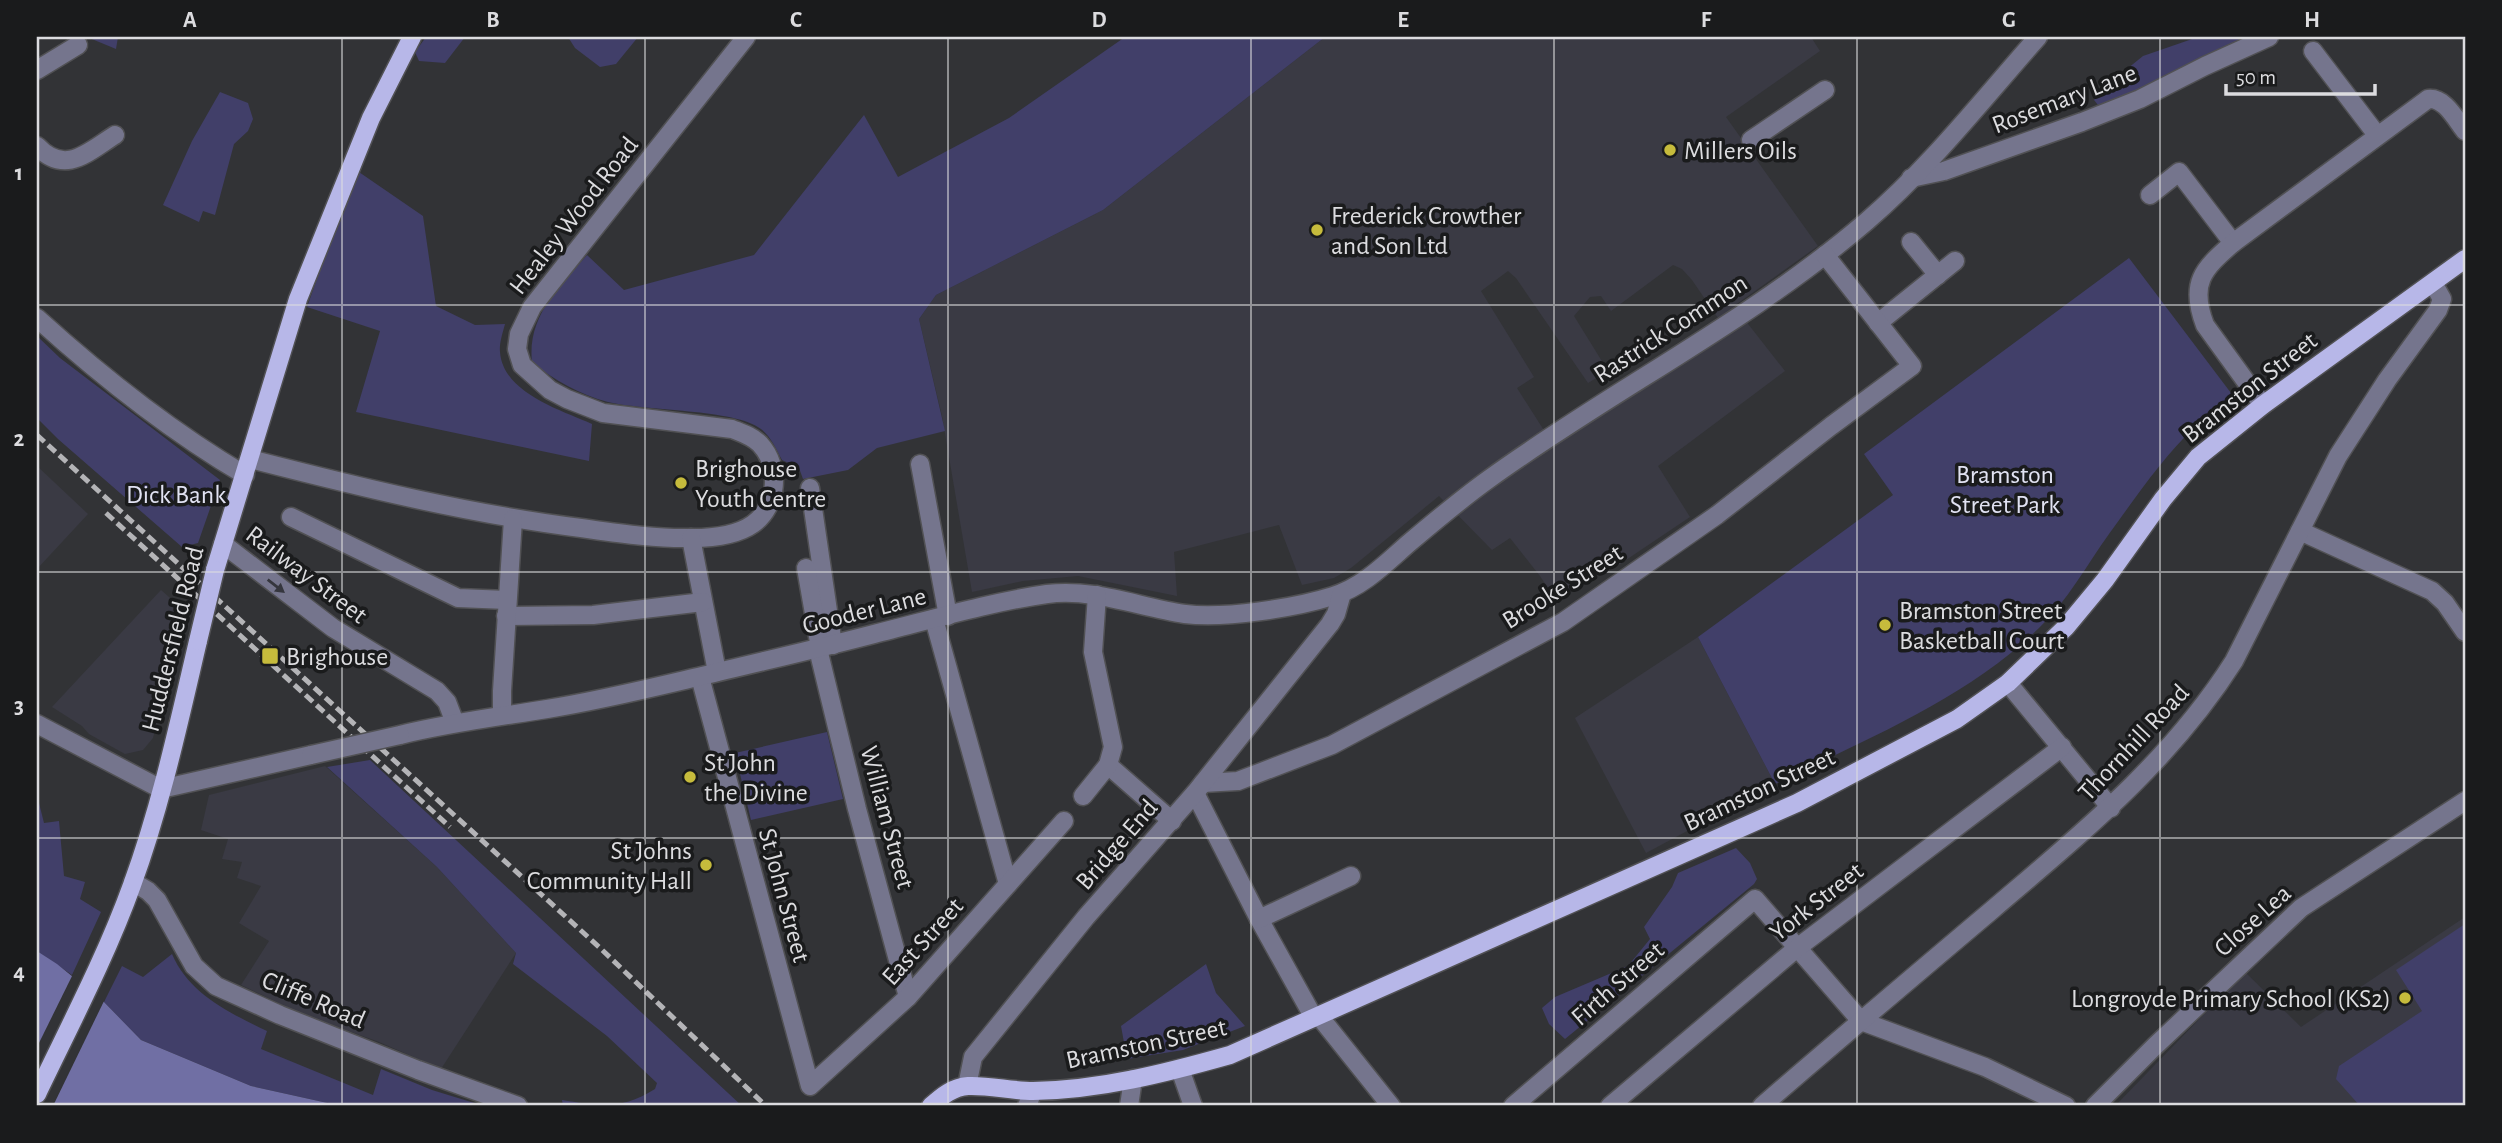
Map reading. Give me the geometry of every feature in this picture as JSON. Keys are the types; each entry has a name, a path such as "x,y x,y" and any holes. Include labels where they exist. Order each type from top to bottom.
{"main road":[{"name":"Huddersfield Road","path":"37,1094 103,957 133,883 161,789 215,570 276,366 307,275 371,118 412,37"},
{"path":"2433,283 2465,259"},
{"name":"Bramston Street","path":"967,1086 1030,1098 1181,1069 1230,1055 1797,803 1957,719 2008,683 2059,634 2086,604 2184,472 2220,437 2433,283"},
{"path":"931,1106 946,1092 967,1086"}],"street":[{"name":"Healey Wood Road","path":"37,318 101,374 152,413 247,467 331,480 513,520 691,538 725,536 739,532 754,523 767,510 774,487 772,466 760,444 733,429 603,413 567,400 536,379 522,365 517,341 532,307 746,37"},
{"name":"Rastrick Common","path":"1342,593 1373,574 1495,474 1666,364 1825,255 1869,219 1911,178 2038,37"},
{"name":"Rosemary Lane","path":"1911,178 1944,171 2129,103 2269,37"},
{"path":"37,71 78,45"},
{"path":"2313,51 2377,135"},
{"path":"1751,140 1825,90"},
{"path":"2263,405 2205,325 2199,291 2208,265 2233,243 2428,99 2434,98 2442,102 2465,131"},
{"path":"37,146 51,159 67,161 115,135"},
{"path":"2150,195 2179,172 2233,243"},
{"path":"1911,242 1938,275"},
{"path":"1825,255 1878,323 1955,261"},
{"name":"Thornhill Road","path":"1762,1106 2111,808 2179,738 2235,661 2338,456 2357,424 2438,310 2442,299 2433,283"},
{"name":"Brooke Street","path":"1199,788 1238,781 1332,745 1563,622 1717,515 1912,366 1878,323"},
{"path":"920,464 941,617 1008,884"},
{"path":"810,488 824,648"},
{"path":"291,517 458,598 506,608 593,615 702,602"},
{"path":"502,715 513,520"},
{"path":"2300,531 2432,591 2463,620"},
{"name":"St John Street","path":"691,538 702,602 709,674 810,1086"},
{"name":"Railway Street","path":"223,544 333,628 437,691 447,702 455,723"},
{"path":"806,568 824,648"},
{"name":"Gooder Lane","path":"161,789 455,723 552,708 709,674 824,648 941,617 1050,594 1097,595 1201,615 1251,611 1342,593"},
{"name":"Bridge End","path":"967,1086 972,1057 1086,917 1199,788 1336,614 1342,593"},
{"path":"1083,796 1108,765 1114,747 1093,652 1097,595"},
{"name":"William Street","path":"824,648 861,822 908,997"},
{"path":"2008,683 2111,808"},
{"path":"37,724 161,789"},
{"name":"York Street","path":"1610,1106 1797,948 2062,747"},
{"path":"1108,765 1172,821"},
{"path":"1199,788 1259,919 1317,1017 1391,1106"},
{"name":"Close Lea","path":"2095,1106 2301,908 2465,801"},
{"name":"East Street","path":"810,1086 908,997 1064,821"},
{"path":"1259,919 1351,876"},
{"name":"Cliffe Road","path":"133,883 148,891 157,900 194,966 216,986 356,1045 518,1106"},
{"name":"Firth Street","path":"1513,1106 1755,899 1797,948"},
{"path":"1797,948 1861,1021 1985,1067 2066,1106"},
{"path":"1181,1069 1193,1106"},
{"path":"1129,1106 1133,1079"}],"shaded area":[{"path":"1325,37 1811,37 1820,51 1726,117 1818,246 1734,306 1785,371 1658,466 1690,517 1620,564 1608,568 1555,599 1510,538 1492,550 1439,496 1351,568 1334,578 1302,585 1279,525 1174,552 1177,596 1078,576 1023,581 972,592 942,416 919,319 936,295 1103,210","holes":["1673,265 1682,269 1718,318 1545,432 1517,388 1534,377 1481,291 1508,271 1516,278 1588,383 1608,371 1574,316 1590,297 1601,296 1611,311"]},
{"path":"37,466 88,514 37,569"},
{"path":"161,590 185,611 153,738 143,750 125,754 89,734 82,726 52,707"},
{"path":"1698,637 1775,784 1646,853 1575,718"},
{"path":"325,766 437,867 516,953 441,1069 379,1042 301,1014 241,985 269,941 239,923 261,886 237,878 242,862 222,859 228,839 201,830 209,795"},
{"name":"Longroyde Primary School (KS2)","path":"2465,917 2465,1106 2115,1106 2245,972 2301,1027"}],"green space":[{"path":"87,37 118,37 116,49"},
{"path":"426,37 465,37 445,63 419,61 415,52"},
{"path":"568,37 638,37 616,64 600,67 575,48"},
{"path":"1125,37 1325,37 1103,210 936,295 919,319 945,431 877,448 848,470 803,479 799,468 782,460 768,436 749,422 711,414 608,402 568,386 532,363 534,331 540,317 556,292 587,255 624,290 754,255 864,115 898,177 1009,118"},
{"path":"2198,37 2254,37 2134,92 2098,105 2094,100 2106,86 2143,56"},
{"path":"220,92 248,103 253,119 248,131 234,144 215,215 203,211 199,222 163,205 192,141"},
{"path":"356,170 423,216 436,306 475,325 505,324 500,352 511,379 550,406 592,424 589,461 356,412 380,331 307,307"},
{"name":"Bramston Street Park","path":"2129,258 2234,397 2196,426 2172,451 2129,506 2059,606 2010,654 1947,697 1913,716 1775,784 1698,637 1893,495 1864,454"},
{"name":"Dick Bank","path":"37,336 60,358 220,480 198,543 182,547 37,418"},
{"path":"827,732 843,799 751,820 735,753"},
{"path":"370,760 742,1106 563,1106 562,1100 599,1105 621,1103 643,1096 655,1089 657,1083 607,1036 513,964 516,953 437,867 327,767"},
{"path":"37,795 44,823 59,821 64,876 85,882 80,899 101,912 72,975 37,951"},
{"path":"1736,848 1750,863 1757,879 1754,884 1565,1039 1549,1024 1542,1008 1555,997 1628,966 1650,939 1644,927 1672,887 1678,873"},
{"path":"2465,924 2465,1106 2360,1106 2336,1079 2339,1066 2422,1011 2396,970"},
{"path":"172,954 189,980 212,1001 267,1031 261,1049 373,1095 381,1069 432,1090 484,1106 341,1106 251,1086 141,1040 104,1002 122,966 143,977"},
{"path":"1206,964 1216,993 1245,1026 1183,1050 1127,1059 1121,1026"}],"water":[{"path":"37,951 104,1002 141,1040 251,1086 341,1106 37,1106"}],"pier":[{"path":"74,972 105,999 53,1106 37,1106 37,1047"}],"railway":[{"path":"37,435 599,947 766,1106"},
{"path":"106,513 450,827"}],"place":[{"name":"Millers Oils","path":"1670,150"},
{"name":"Frederick Crowther and Son Ltd","path":"1317,230"},
{"name":"Brighouse Youth Centre","path":"681,483"},
{"name":"Bramston Street Basketball Court","path":"1885,625"},
{"name":"Brighouse","path":"270,656"},
{"name":"St John the Divine","path":"690,777"},
{"name":"St Johns Community Hall","path":"706,865"},
{"name":"Longroyde Primary School (KS2)","path":"2405,998"}]}
